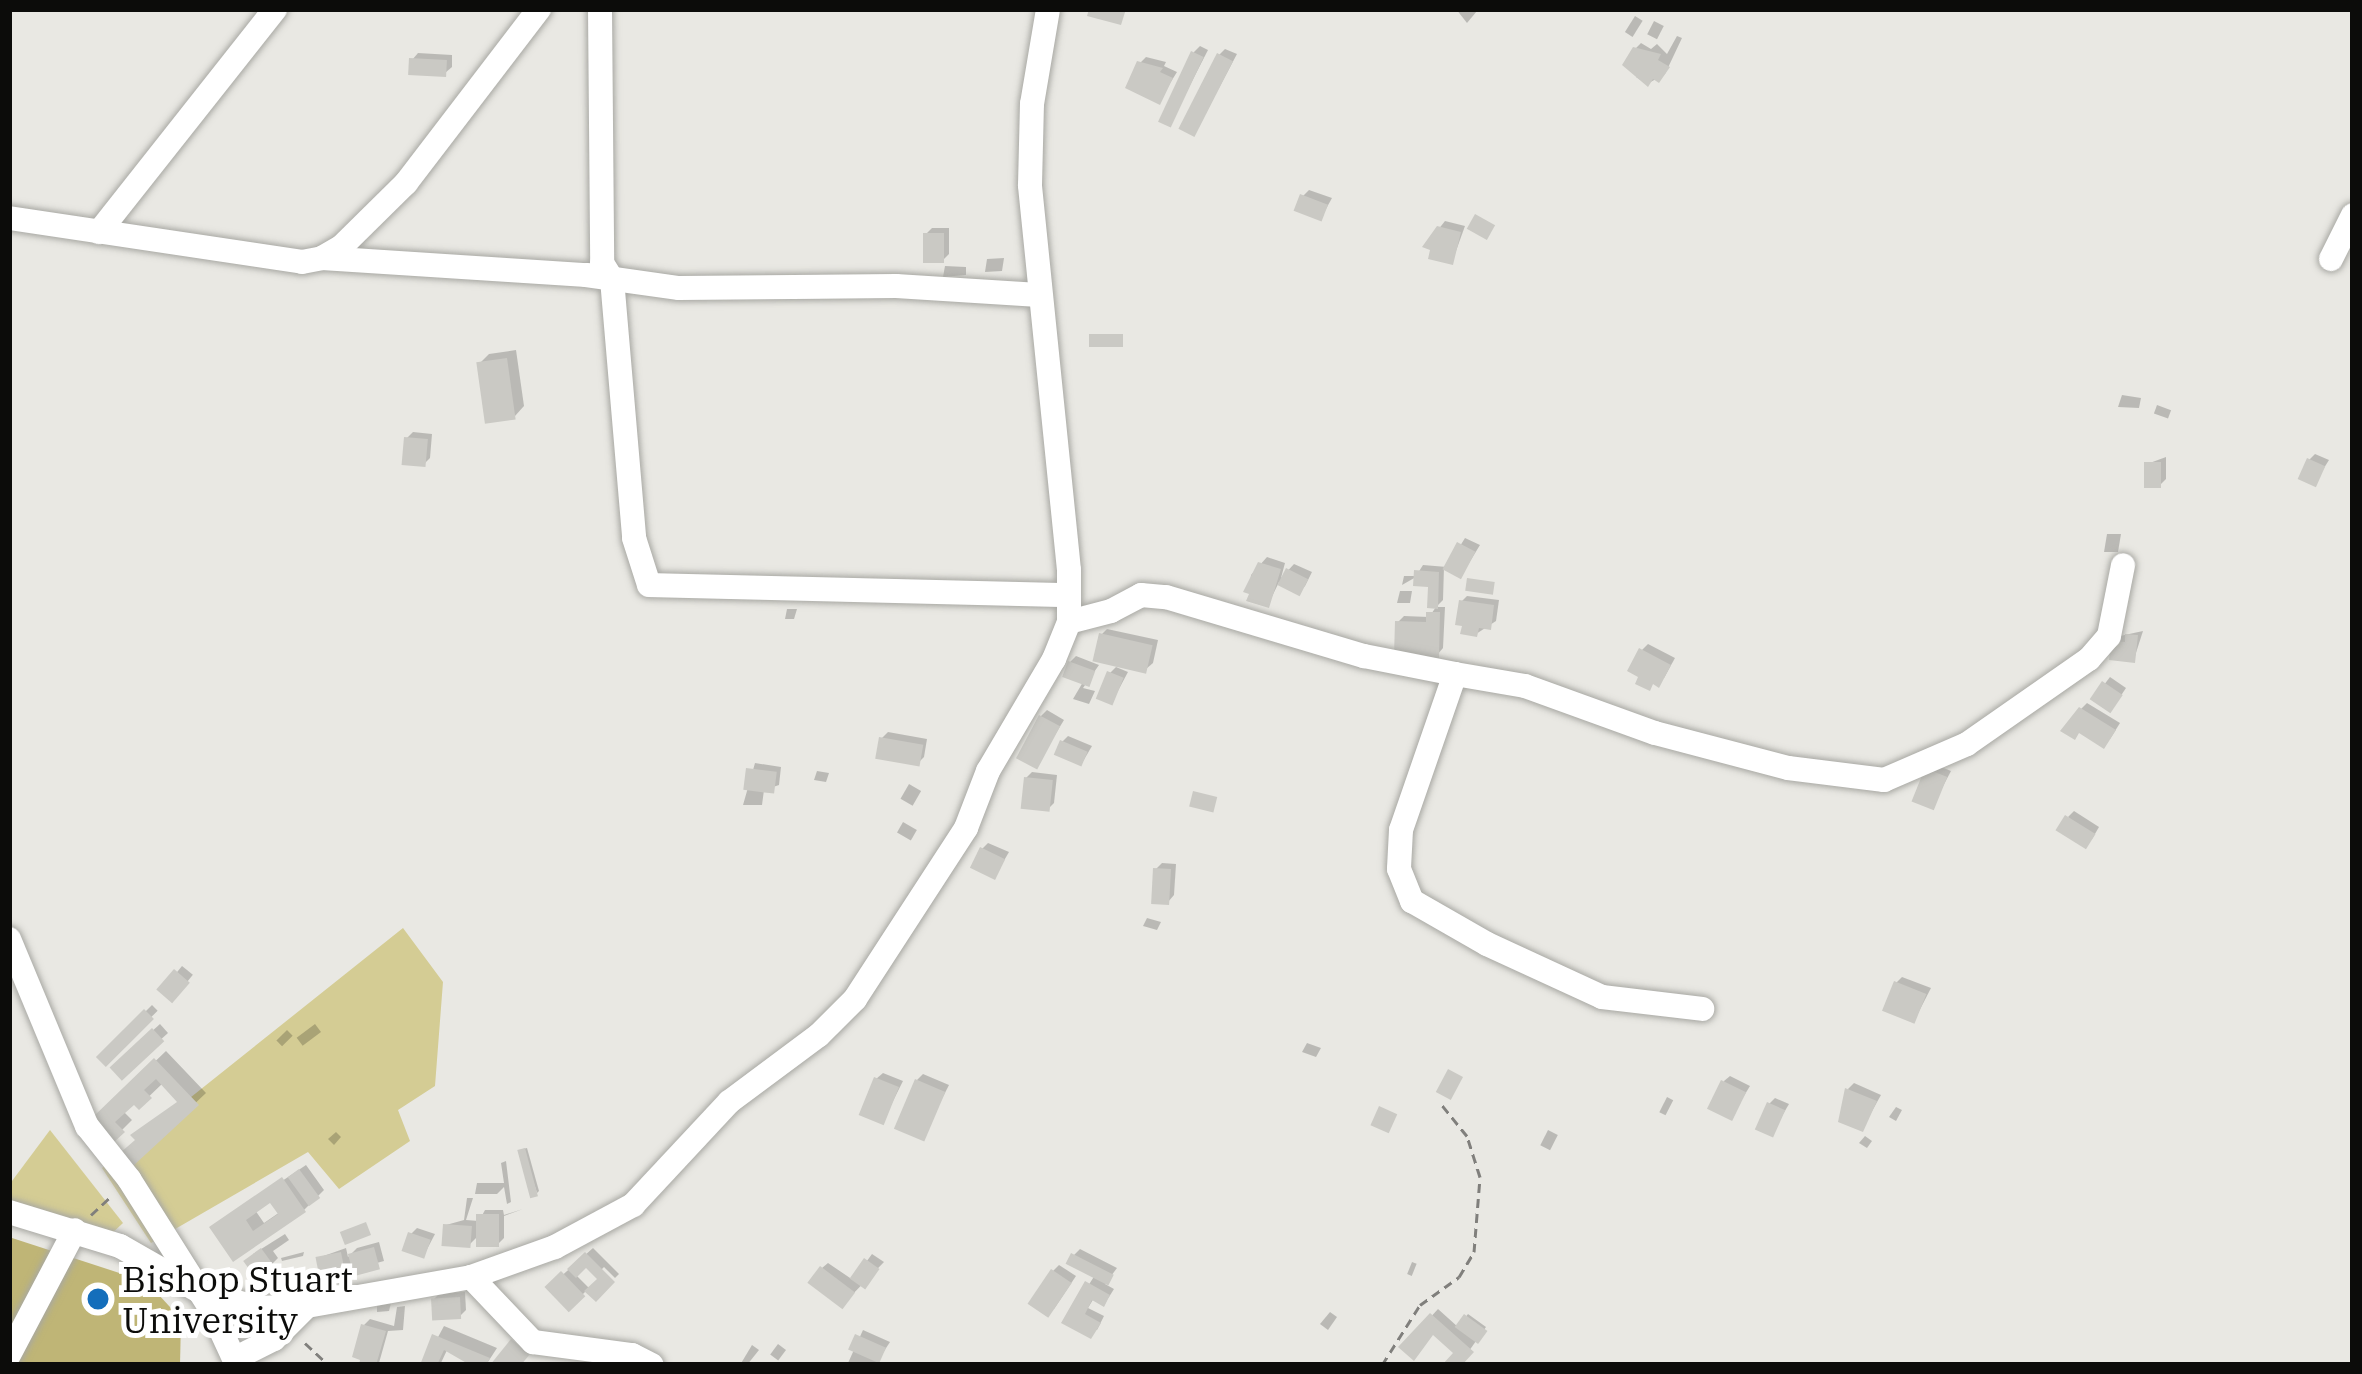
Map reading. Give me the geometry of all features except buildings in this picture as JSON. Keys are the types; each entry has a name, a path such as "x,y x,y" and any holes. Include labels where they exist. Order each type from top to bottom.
{"street":[{"path":"99,232 275,9"},
{"path":"322,258 406,183 539,9"},
{"path":"600,9 602,262 612,279 634,538 649,585 1069,595"},
{"path":"9,1212 120,1246 199,1291 258,1308 308,1306 471,1277 555,1246 633,1205 729,1102 818,1035 855,999 966,828 988,771 1054,658 1069,622 1030,185 1032,104 1048,9"},
{"path":"2331,259 2353,214"},
{"path":"9,218 302,262 322,258 679,288 896,286 1039,295"},
{"path":"1069,622 1111,611 1142,595 1166,597 1364,656 1525,686 1654,733 1788,768 1884,780 1967,744 2089,658 2109,636 2123,565"},
{"path":"1455,674 1401,830 1400,869 1412,901 1602,997 1702,1010"},
{"path":"9,938 87,1126 129,1179 237,1361 274,1339 308,1306"},
{"path":"9,1355 75,1230"},
{"path":"471,1277 533,1342 632,1354 652,1365"}],"path":[{"path":"1382,1365 1420,1305 1459,1277 1474,1252 1480,1177 1467,1136 1442,1105"},
{"path":"75,1230 129,1179"},
{"path":"274,1339 314,1346 329,1365"}],"shaded area":[{"path":"403,928 443,982 435,1086 398,1110 410,1141 339,1189 308,1152 151,1243 102,1168"},
{"path":"50,1130 123,1223 109,1236 9,1213 9,1185"},
{"name":"Bishop Stuart University","path":"9,1237 147,1282 181,1319 180,1365 9,1365"}],"place":[{"name":"Bishop Stuart University","path":"98,1299"}]}
